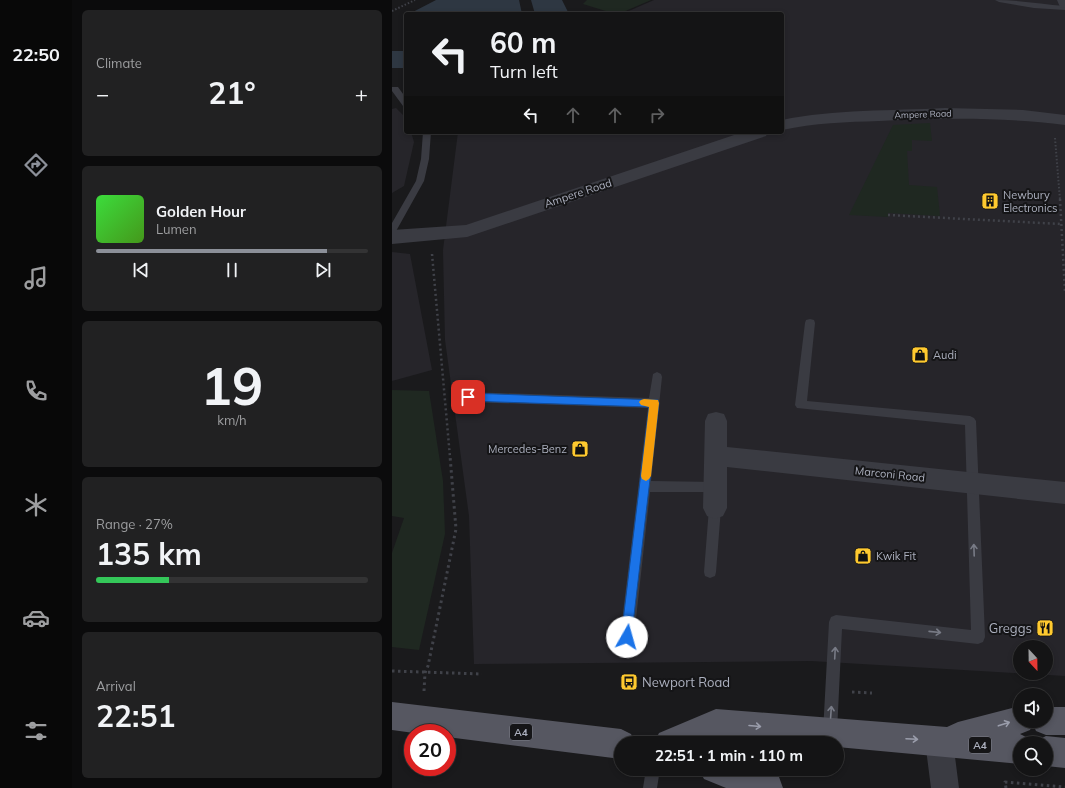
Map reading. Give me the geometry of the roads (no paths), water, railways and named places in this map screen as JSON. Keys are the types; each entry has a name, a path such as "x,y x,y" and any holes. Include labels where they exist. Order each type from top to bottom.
{"main road":[{"name":"A4","path":"392,716 614,743"},
{"path":"1053,721 1065,721"},
{"path":"940,741 1013,722"},
{"name":"A4","path":"685,736 716,723 1013,748"},
{"path":"1053,752 1065,753"},
{"path":"734,776 768,788"}],"street":[{"path":"1064,0 1065,4"},
{"name":"Ampere Road","path":"784,125 836,118 945,113 1023,116 1065,120"},
{"name":"Ampere Road","path":"392,237 467,231 754,134"},
{"path":"715,497 716,421"},
{"name":"Marconi Road","path":"716,456 1065,493"},
{"path":"940,741 945,788"}],"lane":[{"path":"999,0 1034,6 1065,8"},
{"path":"392,89 395,89 404,101"},
{"path":"392,232 420,180 425,159 427,134"},
{"path":"810,323 801,405 970,421 978,637 836,622 830,732"},
{"path":"627,637 657,377"},
{"path":"468,397 654,403"},
{"path":"645,486 715,497 710,572"},
{"path":"650,788 652,776"}],"water":[{"path":"436,0 519,0 522,12 413,12"},
{"path":"531,0 562,0 568,12 534,12"},
{"path":"392,51 404,51 404,68 392,68"}],"place":[{"name":"Newbury Electronics","path":"990,201"},
{"name":"Audi","path":"920,355"},
{"name":"Mercedes-Benz","path":"580,449"},
{"name":"Kwik Fit","path":"863,556"},
{"name":"Greggs","path":"1045,628"},
{"name":"Newport Road","path":"629,682"}]}
